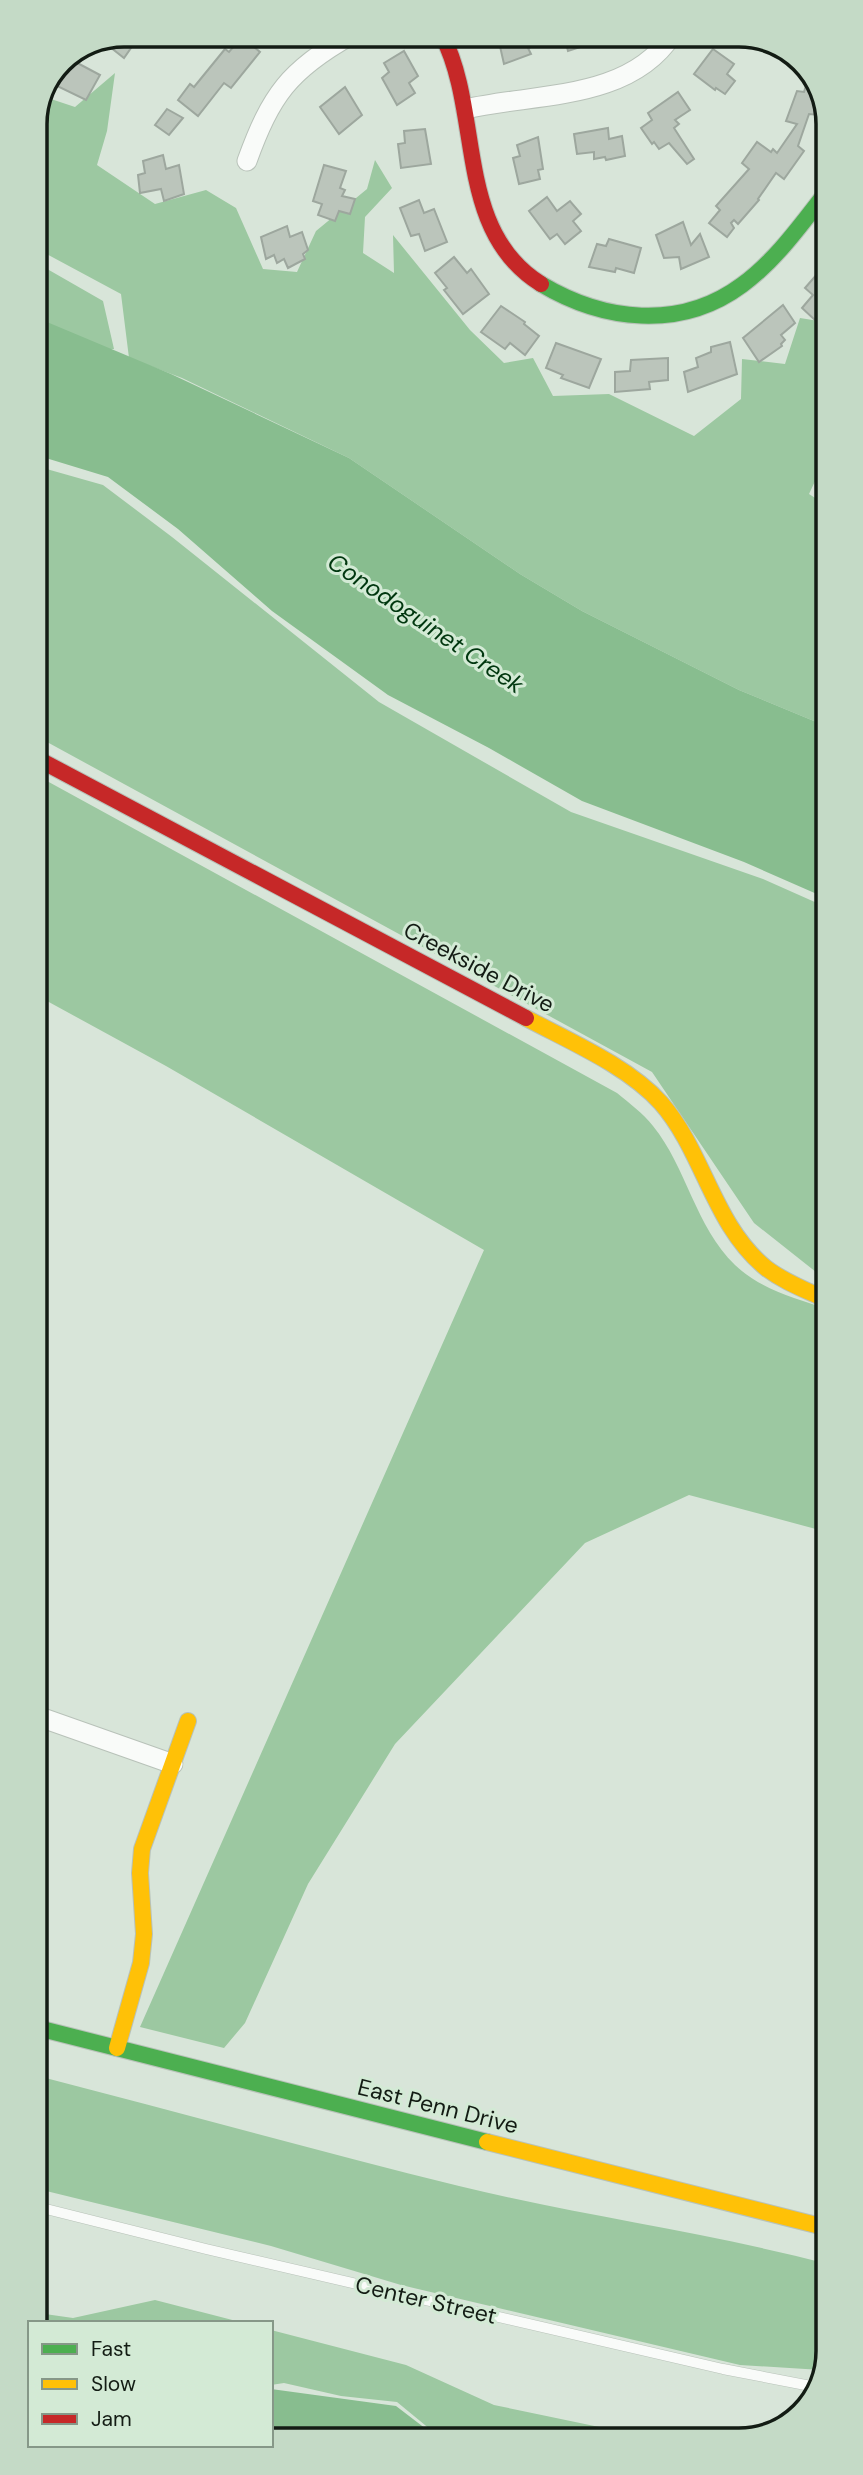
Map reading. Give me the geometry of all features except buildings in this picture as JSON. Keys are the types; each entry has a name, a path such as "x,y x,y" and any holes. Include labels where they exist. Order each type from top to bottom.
{"street":[{"path":"247,161 267,110 280,90 297,71 329,47"},
{"path":"448,47 461,82 476,183 482,205 501,243 514,260 559,295 600,311 643,317 667,316 716,302 763,267 816,205"},
{"path":"466,109 595,88 620,79 639,68 662,47"},
{"name":"Creekside Drive","path":"47,764 558,1035 626,1074 661,1104 681,1131 730,1224 750,1253 781,1277 816,1294"},
{"path":"47,1720 173,1764"},
{"path":"117,2048 141,1963 144,1934 142,1849 188,1721"},
{"name":"East Penn Drive","path":"47,2030 816,2225"}],"lane":[{"name":"Center Street","path":"47,2209 723,2369 808,2385"}],"shaded area":[{"path":"115,73 107,131 97,165 155,204 206,190 236,208 263,269 297,272 316,231 367,189 375,160 392,188 365,217 363,253 394,273 393,235 470,330 504,363 533,358 553,396 609,394 694,436 741,399 742,359 785,364 800,318 816,321 816,479 809,494 816,499 816,722 739,690 582,611 520,574 349,458 182,378 129,358 121,294 47,254 49,109 52,99 75,107"},
{"path":"47,269 103,301 114,349 90,350 47,332"},
{"path":"47,469 103,485 379,702 571,812 763,879 816,903 816,1272 754,1223 652,1072 47,742"},
{"path":"47,781 617,1093 645,1117 665,1142 710,1233 735,1265 767,1287 816,1305 816,1529 689,1495 585,1543 395,1744 308,1884 245,2023 224,2048 140,2027 484,1250 166,1066 47,1001"},
{"path":"47,2078 459,2186 816,2261 816,2351 813,2370 740,2365 401,2285 271,2246 47,2191"},
{"path":"155,2300 236,2321 47,2321 47,2314 73,2318"},
{"path":"273,2331 406,2365 494,2405 604,2428 429,2428 397,2402 341,2396 284,2383 273,2385"}],"water":[{"name":"Conodoguinet Creek","path":"47,322 171,374 349,458 520,574 582,611 739,690 816,722 816,894 744,862 582,801 388,695 272,611 178,529 108,477 47,458"},
{"path":"273,2389 396,2406 425,2428 273,2428"}],"traffic: fast":[{"path":"541,284 565,297 615,313 668,315 693,309 718,300 754,276 786,243 816,205"},
{"path":"47,2030 487,2142"}],"traffic: slow":[{"path":"526,1018 615,1066 661,1103 676,1122 721,1210 748,1251 773,1273 816,1295"},
{"path":"117,2048 141,1963 144,1934 140,1873 142,1849 188,1721"},
{"path":"487,2142 816,2225"}],"traffic: jam":[{"path":"447,47 463,100 482,202 495,233 513,261 541,284"},
{"path":"47,764 526,1018"}]}
